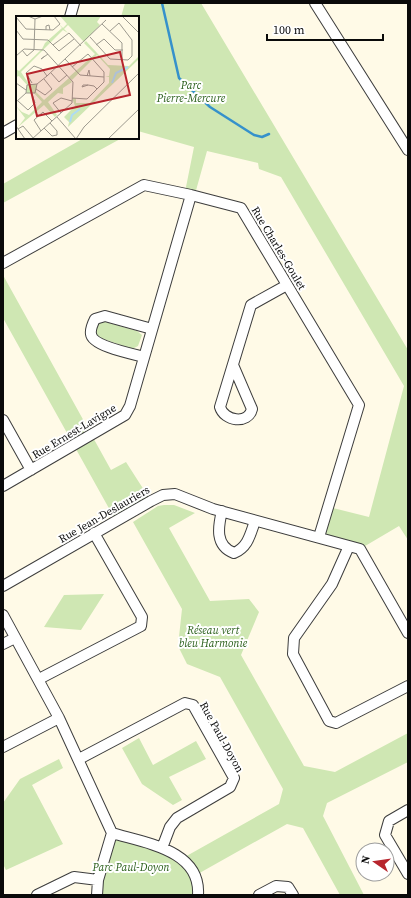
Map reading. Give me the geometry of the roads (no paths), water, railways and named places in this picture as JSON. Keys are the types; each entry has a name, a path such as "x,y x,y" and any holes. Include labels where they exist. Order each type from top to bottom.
{"street":[{"path":"70,16 74,3"},
{"path":"315,3 408,150"},
{"path":"3,133 16,126"},
{"name":"Rue Charles-Goulet","path":"3,263 144,185 241,208 359,405 319,537"},
{"name":"Rue Ernest-Lavigne","path":"3,486 125,415 130,406 191,195"},
{"path":"233,365 252,409 251,415 248,418 240,420 226,416 221,412 220,407 251,305 287,285"},
{"path":"144,357 100,344 93,339 90,334 92,326 95,319 105,316 152,329"},
{"path":"3,420 31,470"},
{"name":"Rue Jean-Deslauriers","path":"3,586 154,499 167,494 175,494 222,511 319,537 360,550 408,633"},
{"path":"222,511 218,528 219,537 228,551 234,553 243,549 247,544 256,521"},
{"path":"39,679 141,626 142,617 94,533"},
{"path":"349,546 332,584 294,638 293,654 329,721 336,723 408,686"},
{"path":"3,615 59,718 112,833 98,880 97,895"},
{"path":"3,644 15,638"},
{"name":"Rue Paul-Doyon","path":"79,759 185,703 193,705 234,778 230,787 177,818 170,826 162,848"},
{"path":"3,747 59,718"},
{"path":"408,810 389,821 385,835 408,874"},
{"path":"112,833 162,848 183,858 190,865 195,875 198,895"},
{"path":"37,895 74,877 98,880"},
{"path":"259,895 276,886 288,887 293,895"}],"waterway":[{"path":"162,3 179,78 210,107 254,135 262,137 269,134"}],"park label":[{"name":"Parc Pierre-Mercure","path":"191,91"},
{"name":"Réseau vert bleu Harmonie","path":"213,636"},
{"name":"Parc Paul-Doyon","path":"131,867"}]}
